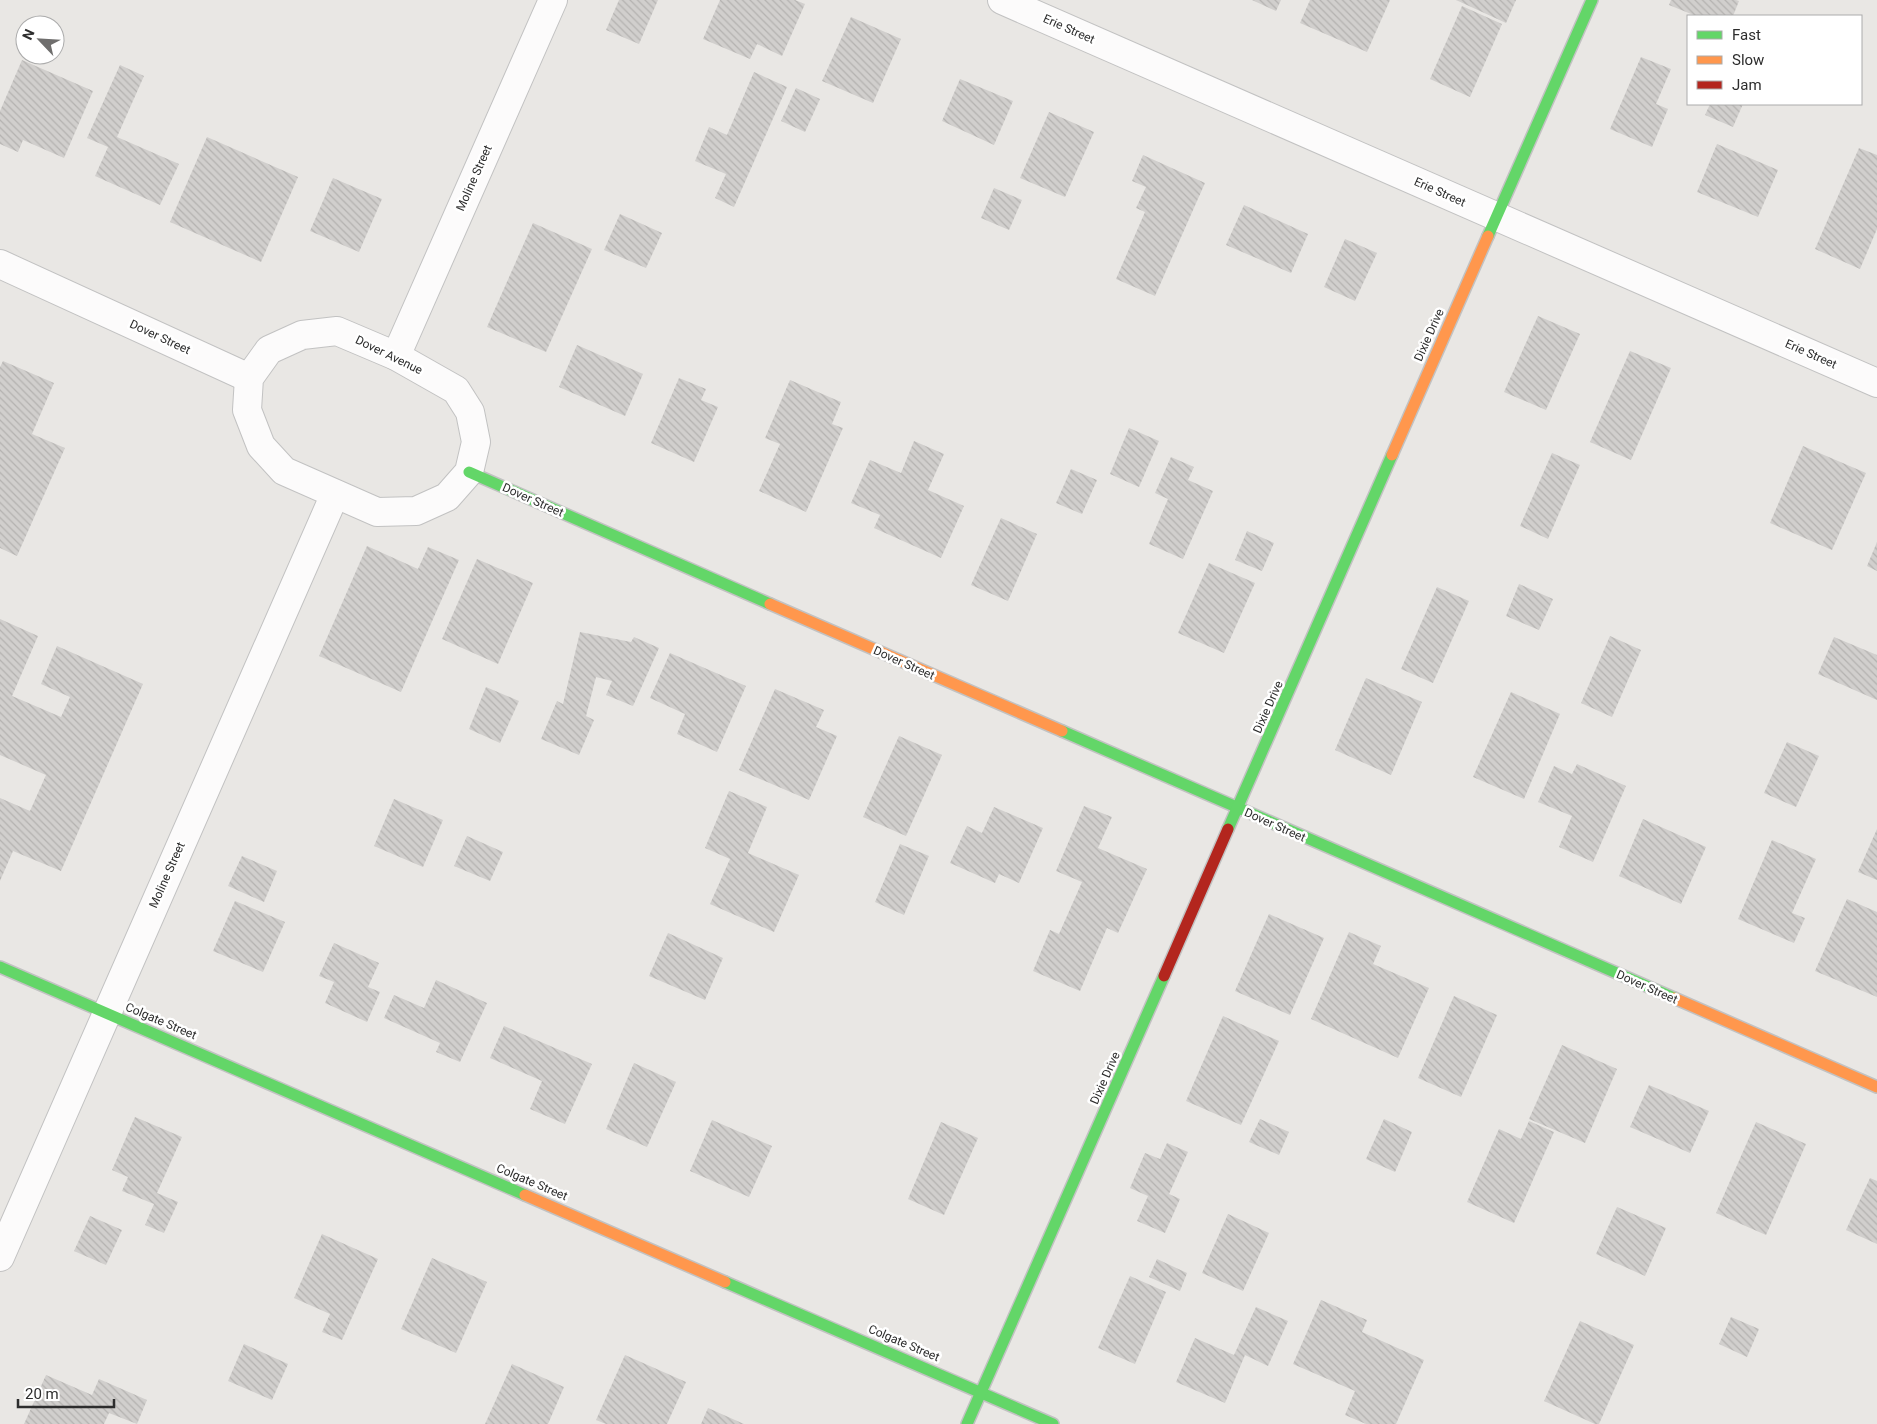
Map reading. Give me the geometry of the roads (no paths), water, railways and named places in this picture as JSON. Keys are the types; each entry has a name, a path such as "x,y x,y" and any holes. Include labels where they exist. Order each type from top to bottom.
{"street":[{"name":"Moline Street","path":"396,356 553,0"},
{"name":"Erie Street","path":"1002,0 1877,383"},
{"name":"Dixie Drive","path":"967,1424 1592,0"},
{"name":"Dover Street","path":"0,264 249,378"},
{"name":"Dover Avenue","path":"249,378 269,350 302,335 337,330 396,356 456,390 470,412 476,442 469,472"},
{"path":"249,378 247,410 261,446 284,471 377,512 416,511 447,497 469,472"},
{"name":"Dover Street","path":"469,472 1877,1087"},
{"name":"Moline Street","path":"0,1257 335,494"},
{"name":"Colgate Street","path":"0,967 1053,1424"}]}
